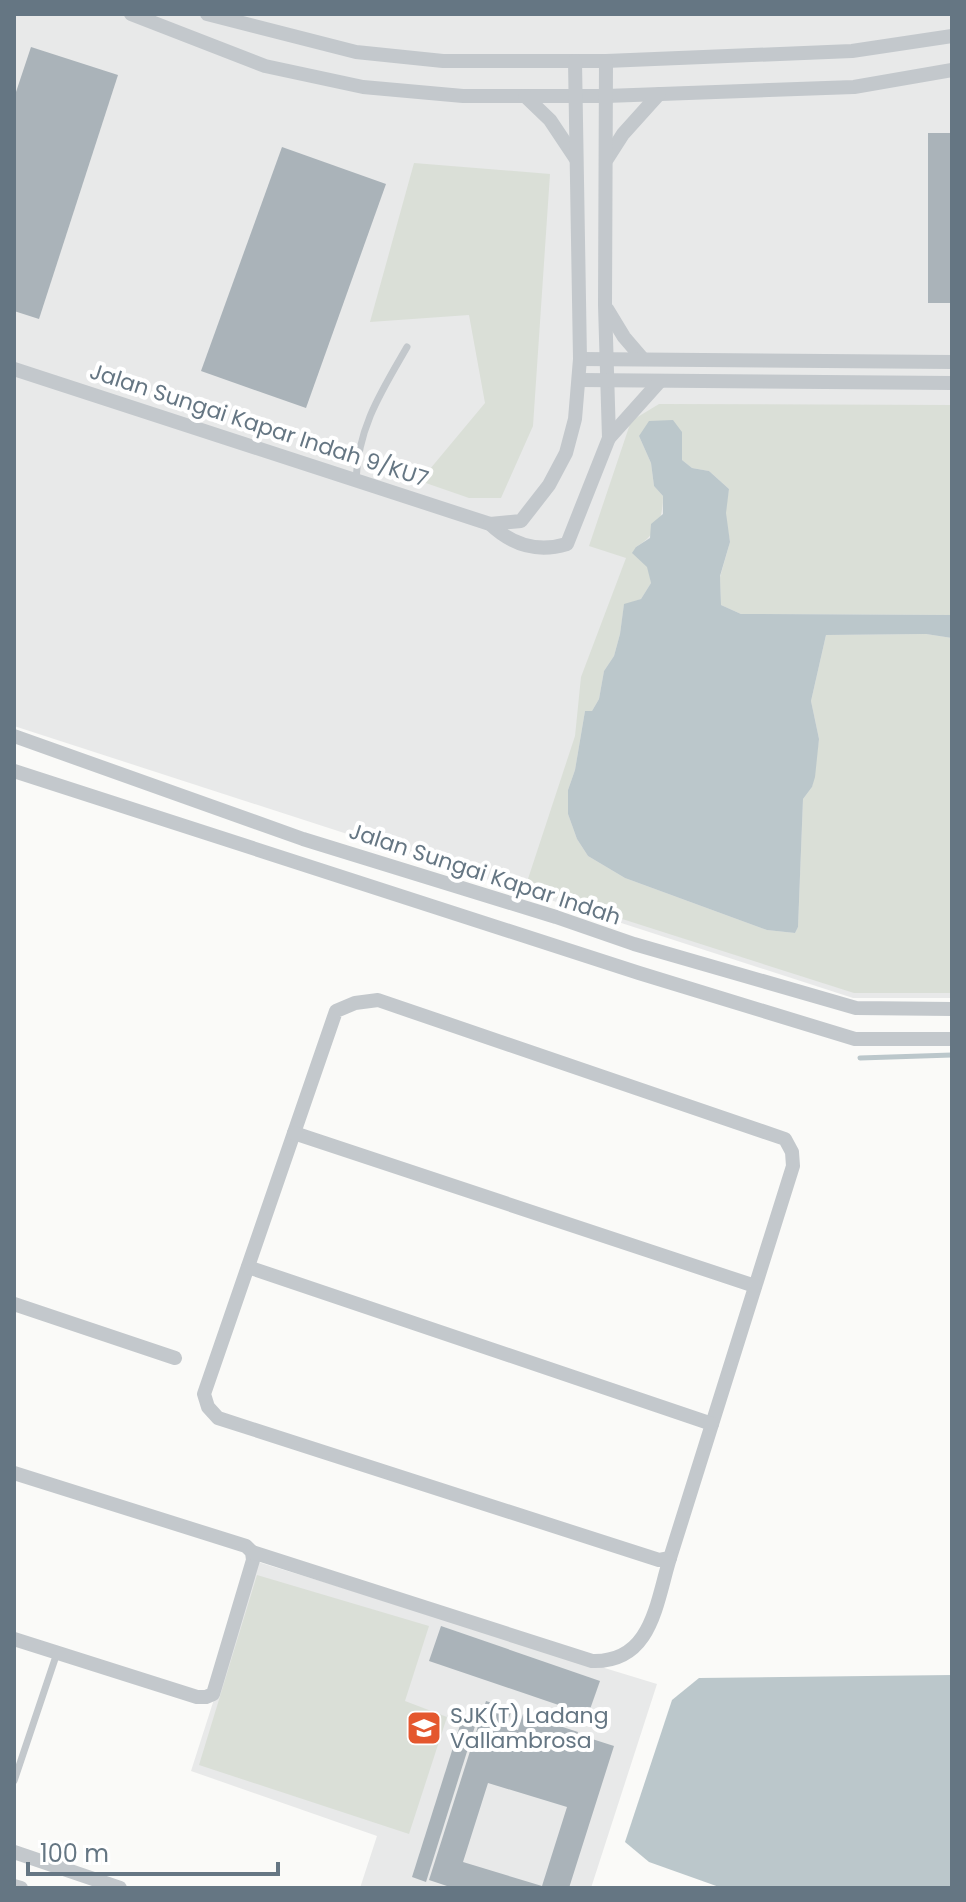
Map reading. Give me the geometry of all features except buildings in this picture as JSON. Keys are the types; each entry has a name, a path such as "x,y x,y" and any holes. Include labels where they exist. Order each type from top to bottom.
{"street":[{"path":"131,14 207,45 279,69 363,87 463,96 606,96 854,87 952,70"},
{"path":"207,14 356,52 443,61 606,61 852,51 952,36"},
{"path":"490,524 521,521 549,485 566,453 575,419 580,359 575,61"},
{"path":"606,61 605,305 609,438"},
{"path":"607,159 623,134 659,94"},
{"path":"525,96 550,120 576,159"},
{"path":"605,305 624,337 648,358"},
{"path":"580,359 952,362"},
{"name":"Jalan Sungai Kapar Indah 9/KU7","path":"14,369 356,470 490,524 505,538 549,549 567,544 609,438"},
{"path":"580,380 952,383"},
{"path":"609,438 660,381"},
{"name":"Jalan Sungai Kapar Indah","path":"14,736 317,843 634,944 856,1008 952,1009"},
{"path":"14,771 639,973 855,1039 952,1039"},
{"path":"14,1473 592,1661 615,1659 645,1637 670,1558 712,1424 755,1286 793,1166 792,1152 785,1139 378,1000 355,1003 336,1011 204,1394 208,1407 218,1418 659,1560 670,1558"},
{"path":"294,1133 755,1286"},
{"path":"248,1267 712,1424"},
{"path":"14,1304 175,1358"},
{"path":"14,1639 197,1697 206,1697 213,1694 253,1560 252,1552"},
{"path":"14,1852 120,1888"},
{"path":"14,1886 21,1888"}],"lane":[{"path":"356,470 365,425 407,347"},
{"path":"14,1781 57,1653"}],"shaded area":[{"path":"14,14 952,14 952,998 853,998 14,726"},
{"path":"414,163 550,174 533,426 501,498 469,498 420,481 485,403 469,315 370,322"},
{"path":"659,404 952,405 952,615 741,614 721,605 720,577 730,542 725,513 729,489 709,471 692,468 682,460 682,432 639,436 651,463 654,486 663,496 662,512 649,537 636,547 648,567 651,583 641,599 624,605 620,634 614,656 604,671 599,699 592,711 585,711 575,770 568,790 568,814 577,839 588,856 625,878 767,930 795,933 798,927 803,799 812,787 819,739 811,701 826,635 926,634 952,638 952,993 854,993 525,888 575,736 581,677 626,558 589,546 631,421"},
{"path":"673,420 682,432 682,460 692,468 709,471 729,489 726,513 730,542 720,576 721,605 741,614 952,615 952,638 926,634 826,635 811,701 819,739 815,777 803,799 798,927 795,933 767,930 625,878 588,856 577,839 568,814 568,790 575,770 585,711 592,711 599,699 604,671 614,656 620,634 624,604 641,599 651,583 647,567 632,553 650,538 651,524 663,514 663,496 654,486 651,463 639,436 649,421"},
{"name":"SJK(T) Ladang Vallambrosa","path":"258,1562 657,1684 591,1888 360,1888 377,1836 191,1771"},
{"path":"257,1575 429,1626 405,1701 447,1717 409,1834 199,1765"},
{"path":"952,1675 952,1888 722,1888 649,1862 625,1842 672,1700 699,1678"}],"waterway":[{"path":"860,1058 952,1055"}],"place":[{"name":"SJK(T) Ladang Vallambrosa","path":"424,1728"}]}
